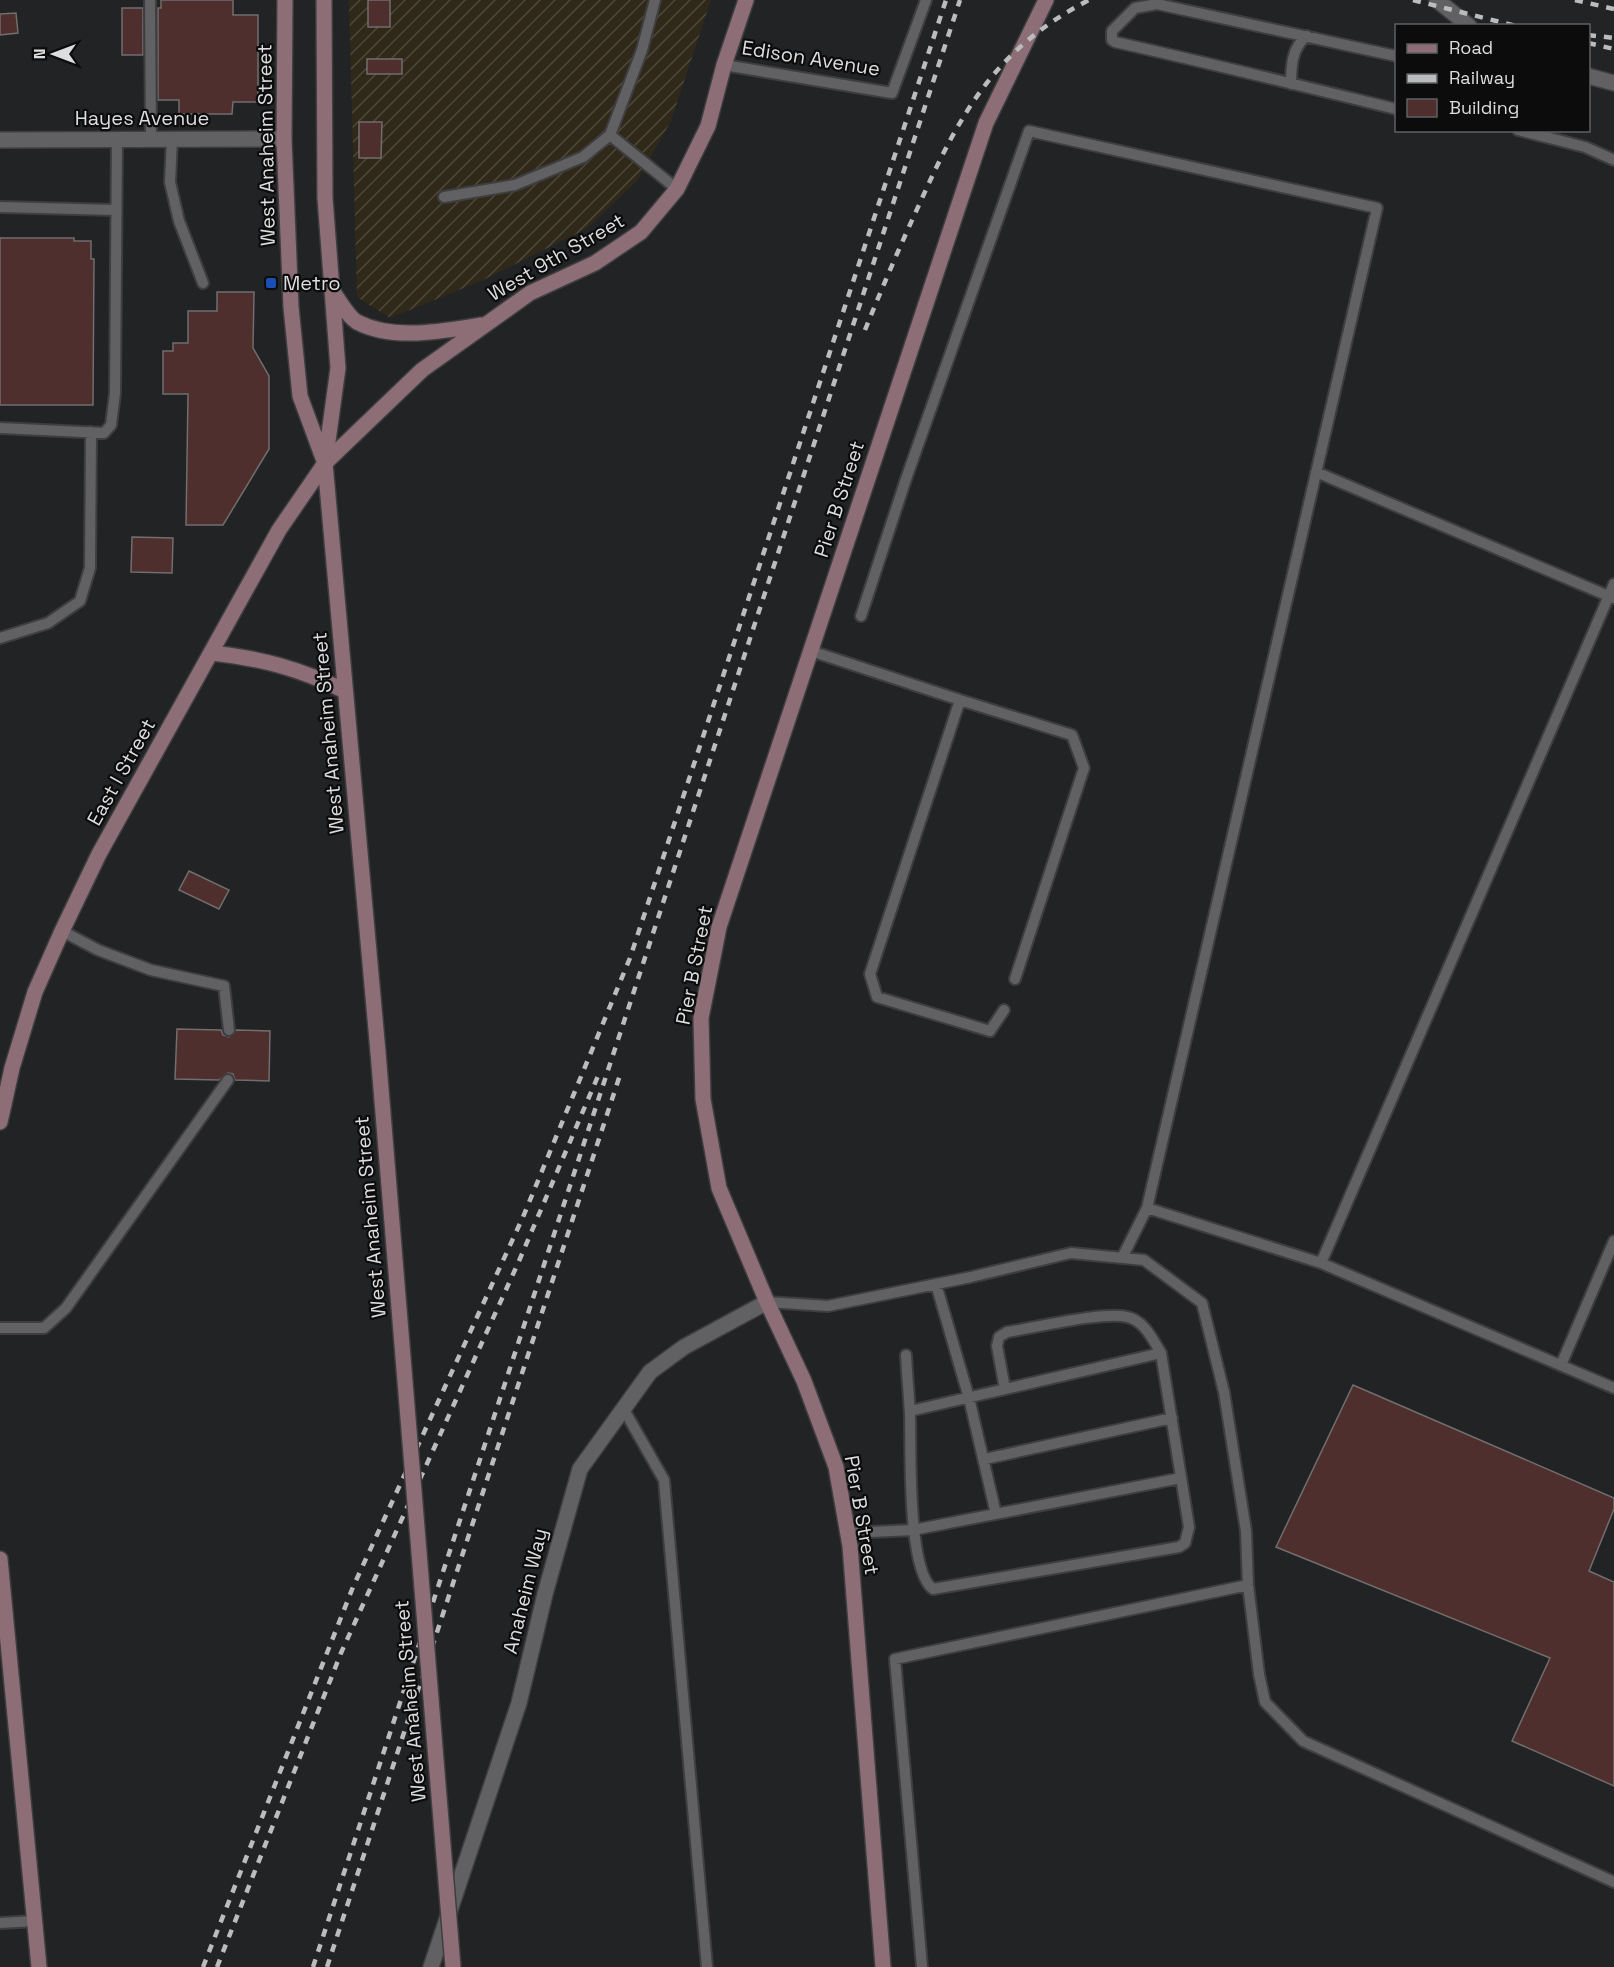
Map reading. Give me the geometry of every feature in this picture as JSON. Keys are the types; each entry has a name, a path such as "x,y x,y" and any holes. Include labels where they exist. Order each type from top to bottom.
{"main road":[{"name":"West Anaheim Street","path":"285,0 284,139 291,295 300,396 325,463"},
{"name":"West Anaheim Street","path":"324,0 325,198 338,369 325,463 378,1052 453,1967"},
{"name":"West 9th Street","path":"325,463 422,370 530,293 595,263 641,232 677,189 708,126 724,65 746,0"},
{"name":"Pier B Street","path":"883,1967 848,1533 836,1467 804,1381 767,1302 719,1188 704,1099 701,1018 719,927 986,123 1046,0"},
{"path":"331,288 355,321 392,332 434,332 484,325"},
{"name":"East I Street","path":"0,1122 12,1068 35,992 99,854 279,530 325,463"},
{"path":"212,653 252,657 290,666 345,691"},
{"path":"0,1559 4,1639 39,1967"}],"street":[{"path":"1437,0 1467,24"},
{"path":"1590,77 1614,83"},
{"name":"Hayes Avenue","path":"0,140 284,139"},
{"name":"Anaheim Way","path":"431,1967 519,1703 573,1487 586,1460 650,1372 684,1347 767,1302"}],"lane":[{"path":"150,0 151,139"},
{"path":"444,197 515,185 583,157 610,135 642,50 655,0"},
{"name":"Edison Avenue","path":"724,65 892,93 926,0"},
{"path":"1395,56 1157,4 1135,8 1112,31 1114,42 1265,75 1292,84 1395,109"},
{"path":"1292,84 1293,59 1297,47 1307,36"},
{"path":"861,616 906,479 1029,131 1377,208 1148,1208 1122,1258"},
{"path":"1526,132 1585,147 1614,160"},
{"path":"610,135 677,189"},
{"path":"0,428 104,433 111,424 114,393 117,139"},
{"path":"172,139 170,182 179,221 203,283"},
{"path":"0,207 117,210"},
{"path":"0,638 48,622 80,601 90,568 91,432"},
{"path":"1316,472 1611,598"},
{"path":"1321,1263 1611,598 1614,584"},
{"path":"811,651 1072,735 1084,768 1015,979"},
{"path":"960,699 870,974 877,997 990,1031 1004,1010"},
{"path":"62,931 98,950 151,970 224,986 229,1030"},
{"path":"0,1328 44,1328 66,1308 228,1080"},
{"path":"1148,1208 1321,1263 1614,1388"},
{"path":"1561,1365 1614,1241"},
{"path":"767,1302 828,1306 1071,1253 1144,1260 1202,1303 1224,1392 1245,1531 1248,1586 1258,1674 1265,1702 1303,1741 1614,1882"},
{"path":"936,1284 985,1459 996,1514"},
{"path":"906,1355 913,1530 923,1577 926,1584 933,1589 1179,1547 1185,1543 1188,1536 1181,1478 1161,1353 1147,1330 1129,1317 1109,1316 1007,1332 999,1337 997,1346 1005,1389"},
{"path":"910,1411 1161,1353"},
{"path":"623,1408 664,1480 707,1967"},
{"path":"985,1459 1172,1418"},
{"path":"848,1533 913,1530 1181,1478"},
{"path":"922,1967 895,1659 1248,1586"},
{"path":"0,1923 35,1921"}],"shaded area":[{"path":"349,0 711,0 671,121 637,181 586,229 481,281 390,318 357,297"}],"building":[{"path":"161,0 233,0 233,15 258,15 258,102 233,102 232,114 179,114 179,100 158,100 158,8 161,8"},
{"path":"368,0 390,0 390,27 368,27"},
{"path":"122,8 143,8 143,55 122,55"},
{"path":"16,13 18,33 0,35 0,14"},
{"path":"367,59 402,59 402,74 367,74"},
{"path":"359,122 382,122 381,158 359,158"},
{"path":"0,238 74,238 74,241 91,241 91,259 94,259 93,405 0,405"},
{"path":"217,292 254,292 253,348 269,376 269,449 223,525 186,525 188,394 163,394 163,351 173,351 173,343 188,343 188,311 217,311"},
{"path":"132,537 173,538 172,573 131,572"},
{"path":"189,871 229,890 219,909 179,890"},
{"path":"177,1029 221,1030 223,1035 229,1037 236,1030 270,1031 269,1081 235,1080 233,1074 228,1073 219,1080 175,1079"},
{"path":"1353,1385 1614,1498 1614,1509 1589,1571 1614,1582 1614,1786 1512,1741 1550,1658 1276,1547"}],"railway":[{"path":"203,1967 353,1587 523,1217 630,958 946,0"},
{"path":"313,1967 960,0"},
{"path":"865,330 934,172 966,112 984,86 1029,39 1089,0"},
{"path":"1413,0 1508,24"},
{"path":"1575,0 1614,9"},
{"path":"1590,35 1614,38"},
{"path":"1590,43 1614,49"},
{"path":"327,1967 620,1075"},
{"path":"217,1967 341,1653 519,1261 598,1076"}],"place":[{"name":"Metro","path":"271,283"}]}
